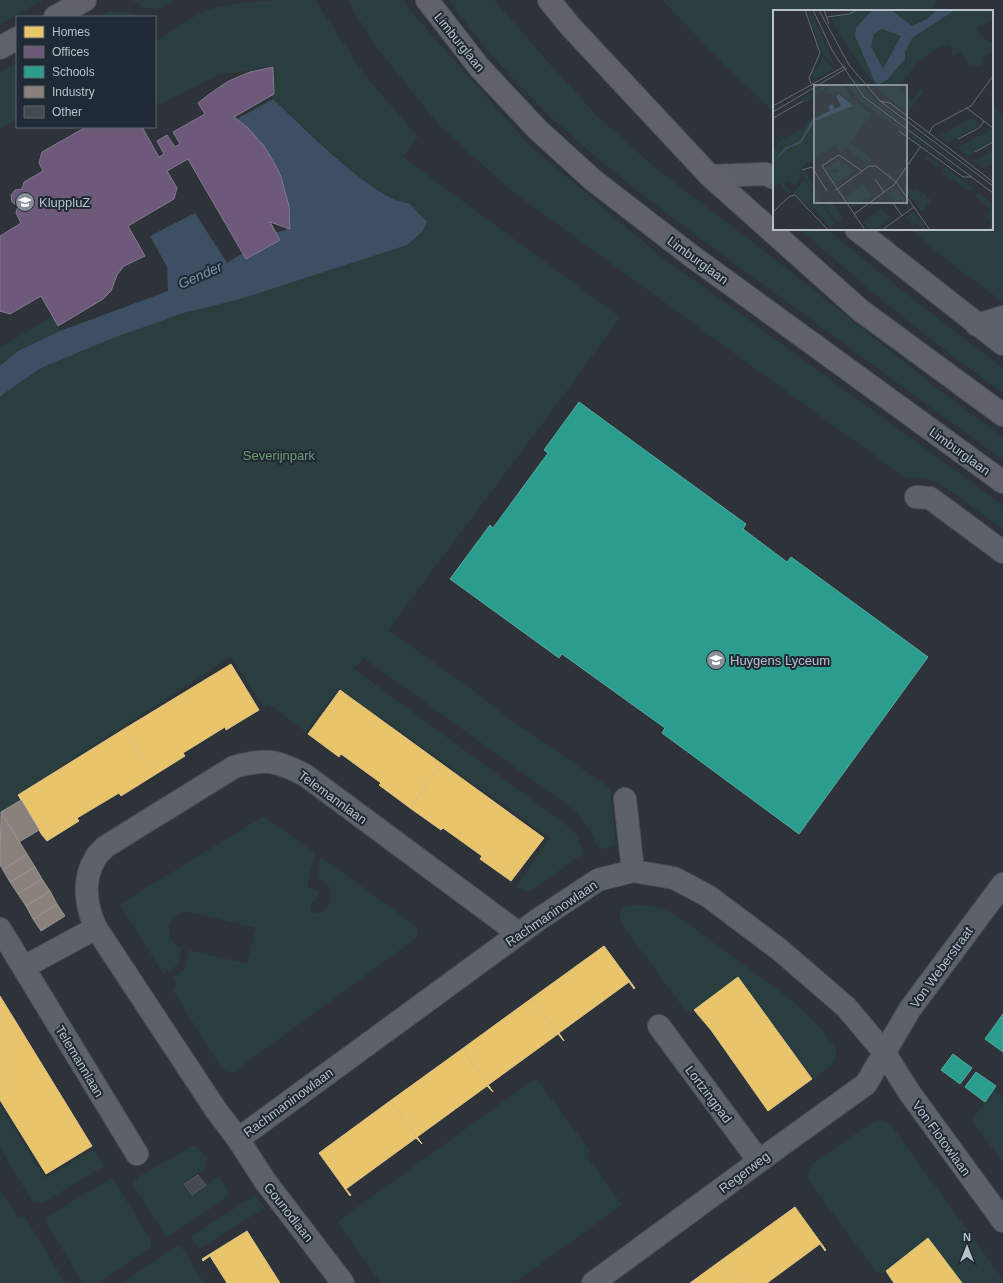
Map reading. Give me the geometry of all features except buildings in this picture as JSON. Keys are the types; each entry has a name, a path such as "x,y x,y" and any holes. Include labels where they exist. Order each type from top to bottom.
{"main road":[{"path":"57,16 85,0"},
{"name":"Limburglaan","path":"427,0 479,67 537,129 593,180 689,254 1003,482"},
{"path":"549,0 570,26 710,176 860,310 1003,415"},
{"path":"0,48 16,39"}],"street":[{"path":"710,176 766,174 773,178"},
{"path":"857,230 1003,344"},
{"path":"977,325 1003,317"},
{"path":"916,497 930,498 1003,552"},
{"name":"Telemannlaan","path":"238,1139 216,1110 96,928 88,906 87,882 90,868 95,858 105,847 234,767 250,762 272,761 286,764 305,775 518,933"},
{"path":"625,798 633,871"},
{"name":"Rachmaninowlaan","path":"238,1139 518,933 598,880 633,871 674,878 708,896 780,950 846,1007 884,1052"},
{"name":"Von Weberstraat","path":"884,1052 910,1009 1003,884"},
{"path":"24,967 96,928"},
{"name":"Telemannlaan","path":"0,929 136,1154"},
{"name":"Lortzingpad","path":"659,1026 759,1161"},
{"name":"Regerweg","path":"593,1283 866,1084 884,1052"},
{"name":"Von Flotowlaan","path":"884,1052 909,1092 1003,1221"},
{"name":"Gounodlaan","path":"238,1139 265,1182 343,1283"}],"green space":[{"path":"0,0 43,0 0,24"},
{"path":"132,0 173,0 157,10 143,7"},
{"name":"Severijnpark","path":"277,0 315,0 364,74 418,137 403,157 620,317 566,392 388,630 471,689 514,722 610,788 616,845 599,850 592,834 578,813 364,658 354,669 572,829 577,836 584,855 578,857 531,891 524,891 516,886 550,838 339,688 306,732 269,704 264,707 231,657 17,795 19,800 0,812 0,347 52,317 63,336 246,260 365,182 273,99 275,65 218,75 159,105 156,100 156,41 186,21 203,12 212,8"},
{"path":"347,0 403,0 409,9 530,146 658,254 1003,505 1003,529 942,485 926,478 904,477 509,189 440,126 377,48"},
{"path":"449,0 494,0 599,118 658,170 776,260 937,388 1003,437 1003,460 673,218 591,153 552,118 515,81 481,42"},
{"path":"662,0 938,0 931,10 773,10 773,111 726,66"},
{"path":"111,10 114,13 126,11 139,16 101,16"},
{"path":"16,64 16,120 0,129 0,72"},
{"path":"993,107 1003,115 1003,302 953,265 911,230 993,230"},
{"path":"802,230 828,230 914,300 1003,368 1003,393 899,314"},
{"path":"262,817 268,819 315,853 307,887 316,890 318,893 316,901 311,903 310,913 318,913 324,910 329,906 331,900 329,887 325,882 317,878 321,857 416,926 418,934 415,939 234,1072 230,1073 222,1069 172,989 177,986 172,978 184,970 189,950 247,964 256,928 189,912 181,913 175,916 169,927 171,939 175,944 182,948 178,965 163,974 120,904"},
{"path":"639,905 660,908 676,915 793,1001 821,1028 836,1049 836,1058 833,1064 813,1079 738,977 692,1011 689,1012 685,1010 620,922 620,914 623,908"},
{"path":"536,1078 590,1151 586,1155 622,1205 514,1283 381,1283 337,1222"},
{"path":"994,1090 1003,1097 1003,1163 972,1120"},
{"path":"0,1105 45,1178 93,1149 104,1166 46,1201 36,1203 32,1201 0,1148"},
{"path":"874,1121 885,1121 890,1124 1003,1279 1003,1283 962,1283 929,1238 882,1273 876,1272 809,1181 808,1172 813,1163"},
{"path":"193,1146 200,1149 208,1160 204,1163 206,1167 183,1184 192,1195 219,1176 228,1189 228,1197 169,1236 165,1235 134,1186 134,1183 138,1177"},
{"path":"112,1178 151,1240 151,1247 98,1283 83,1283 45,1221 46,1217"},
{"path":"0,1190 18,1218 24,1215 65,1283 0,1283"},
{"path":"255,1195 265,1208 199,1249 190,1237"},
{"path":"178,1246 182,1248 204,1283 121,1283"}],"water":[{"name":"Gender","path":"273,99 319,143 359,177 379,191 396,200 409,203 427,222 422,232 407,245 237,300 183,313 108,340 41,368 0,397 0,366 18,351 60,331 168,291 167,267 150,236 195,213 227,263 252,247 248,239 286,230 284,199 235,120"}],"place":[{"name":"KluppluZ","path":"25,202"},
{"name":"Huygens Lyceum","path":"716,660"}]}
